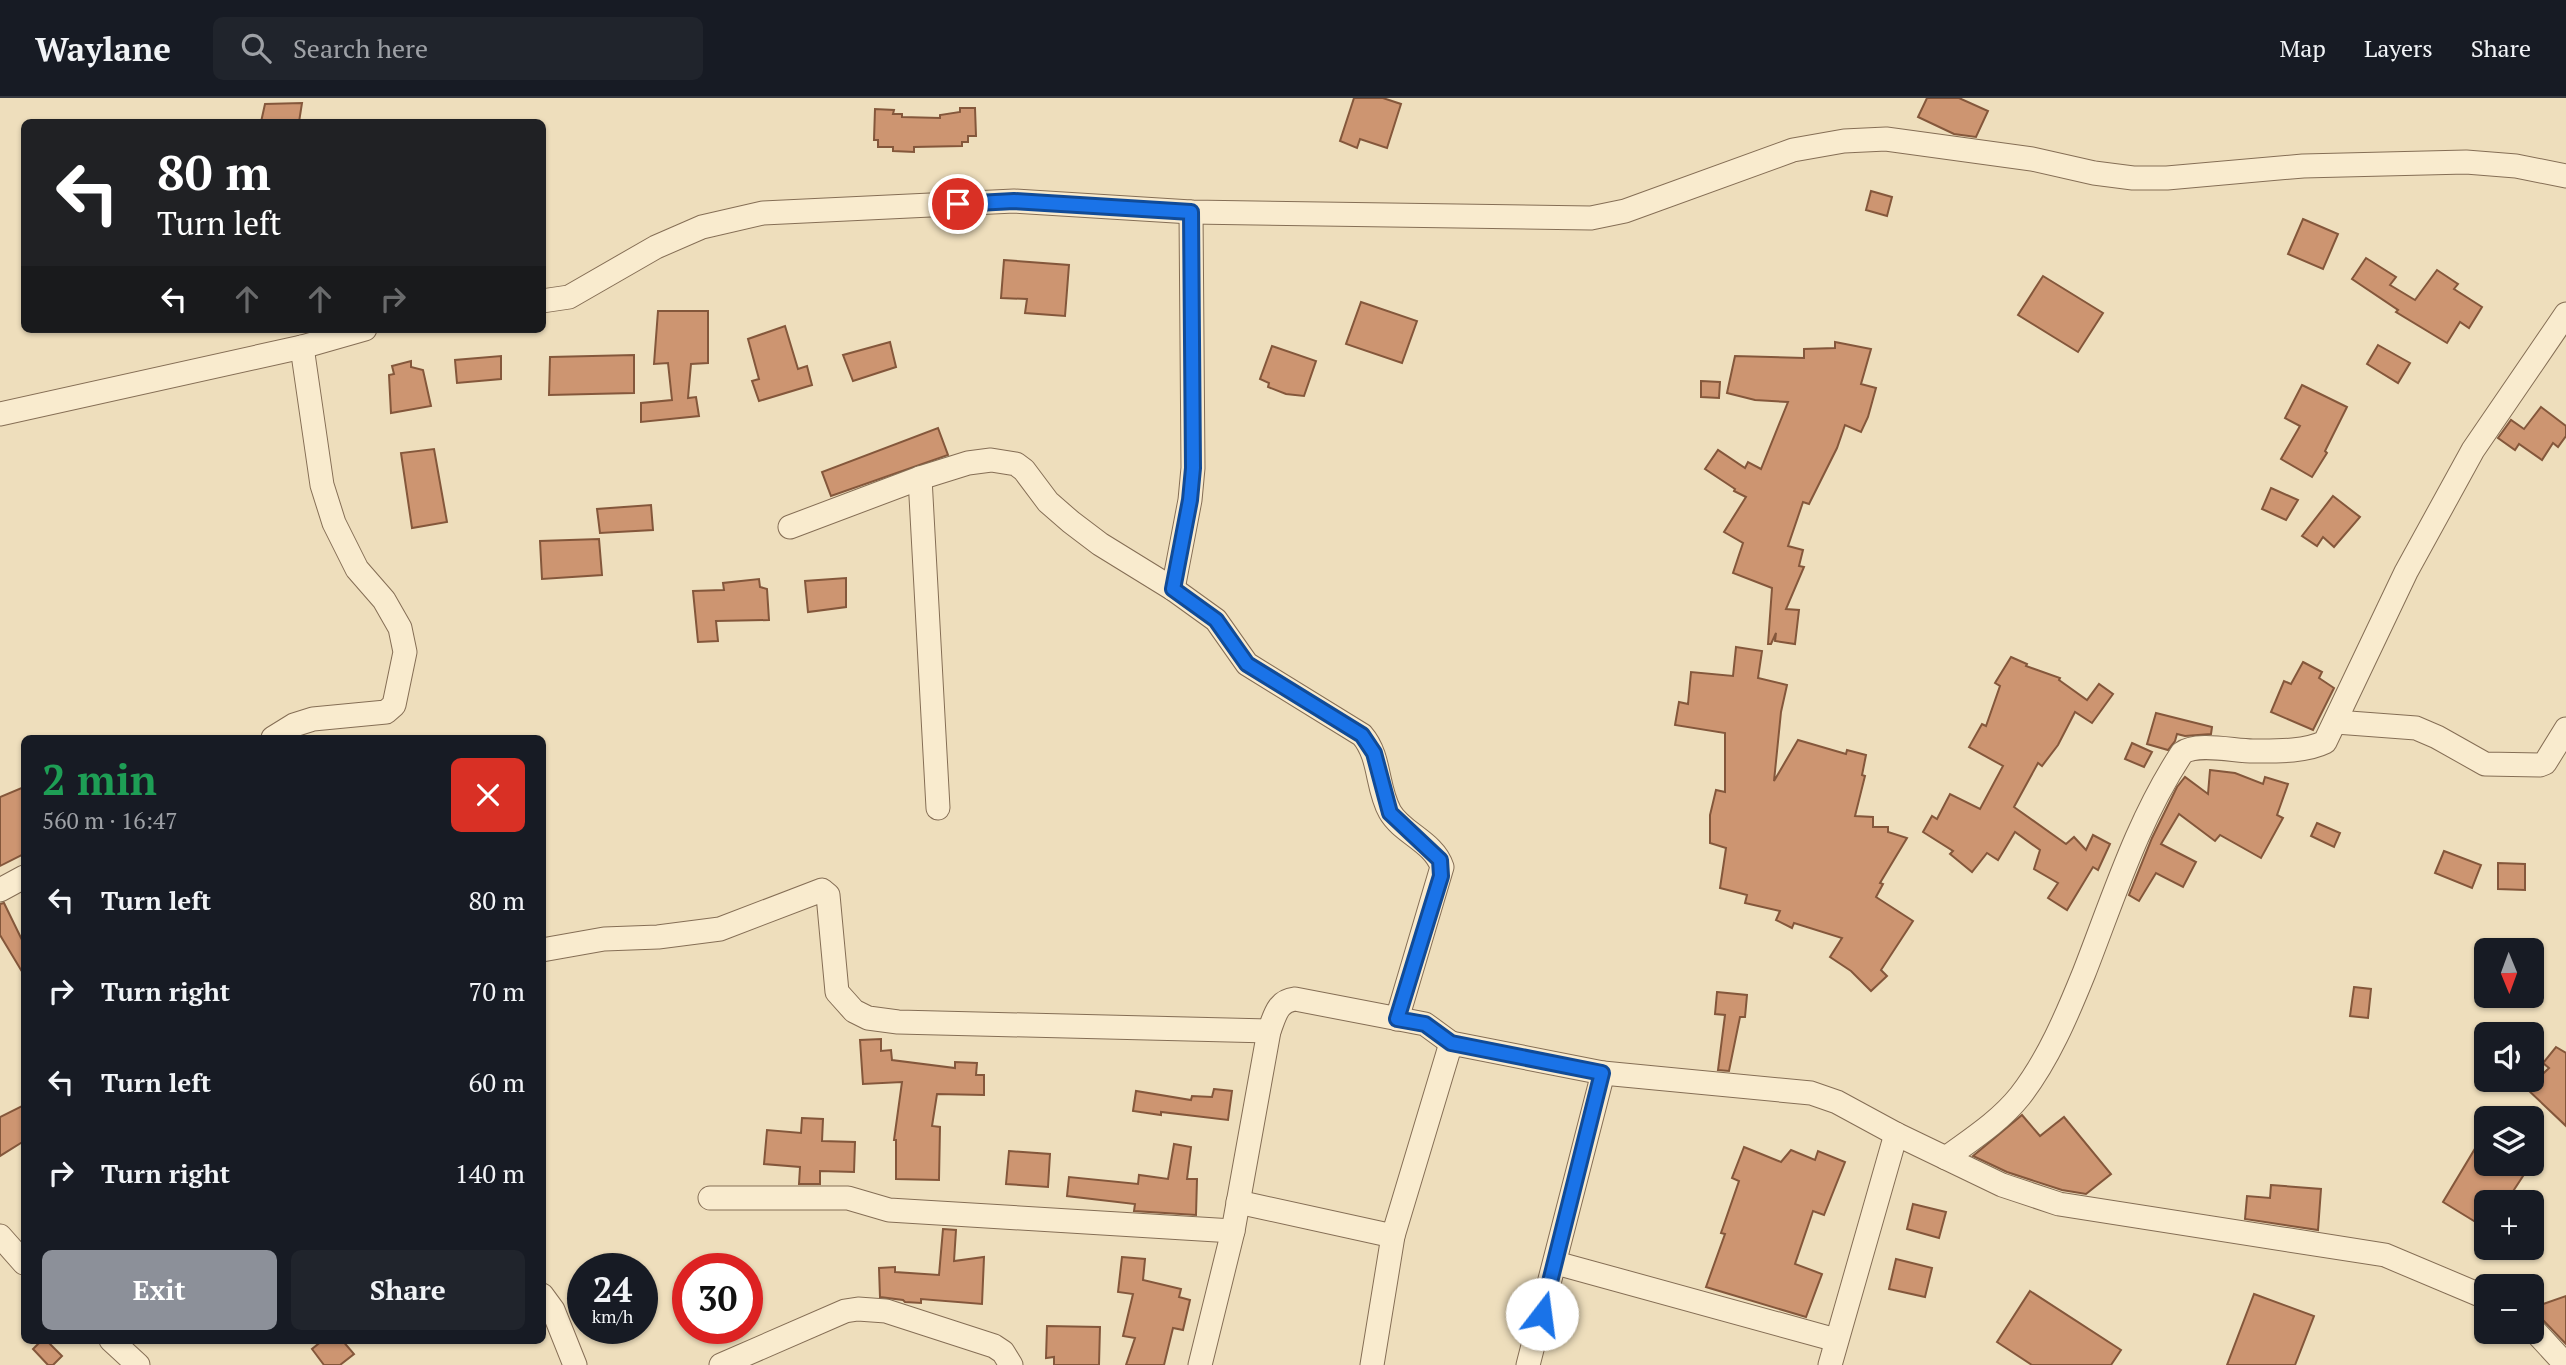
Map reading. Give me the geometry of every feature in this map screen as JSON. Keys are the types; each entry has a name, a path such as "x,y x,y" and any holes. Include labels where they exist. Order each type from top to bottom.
{"street":[{"path":"546,300 569,297 656,247 702,226 763,213 1014,201 1191,212 1591,218 1625,211 1793,150 1844,141 1886,139 2032,159 2094,173 2133,178 2303,166 2466,162 2516,166 2566,176"},
{"path":"1173,589 1190,500 1193,468 1191,212"},
{"path":"1947,1158 2003,1115 2020,1096 2044,1059 2069,1010 2139,833 2182,753 2192,748 2253,751 2317,746 2325,742 2406,572 2473,450 2566,314"},
{"path":"0,414 302,348 352,333"},
{"path":"278,735 294,725 313,719 386,712 394,705 405,652 400,628 384,600 357,569 334,523 322,485 302,348"},
{"path":"790,527 920,478 968,463 991,460 1016,464 1024,470 1048,502 1071,522 1216,620 1247,664 1362,735 1374,753 1390,813 1440,860 1441,876 1397,1019"},
{"path":"920,478 938,808"},
{"path":"2336,722 2426,731 2479,761 2494,765 2545,763 2566,729"},
{"path":"0,890 21,879"},
{"path":"546,949 604,939 657,937 720,929 822,890 828,895 837,992 854,1011 868,1018 898,1022 1269,1031"},
{"path":"1200,1365 1233,1231 1269,1031 1279,1006 1285,1000 1295,999 1425,1024 1451,1043 1602,1073 1811,1093 1837,1102 2002,1185 2059,1204 2385,1255 2474,1293"},
{"path":"1372,1365 1393,1236 1451,1043"},
{"path":"1528,1365 1602,1073"},
{"path":"1830,1365 1896,1134"},
{"path":"710,1198 848,1198 889,1210 1233,1231"},
{"path":"1238,1202 1393,1236"},
{"path":"0,1236 21,1257"},
{"path":"1556,1263 1836,1340"},
{"path":"546,1300 553,1310 575,1365"},
{"path":"720,1365 845,1311 873,1309 994,1346 1003,1352 1011,1365"},
{"path":"2544,1341 2566,1365"},
{"path":"115,1344 138,1365"}],"building":[{"path":"1354,98 1383,98 1401,104 1387,148 1360,139 1357,148 1340,141"},
{"path":"1927,98 1959,98 1988,111 1976,137 1954,134 1918,117"},
{"path":"302,103 299,119 262,119 265,104"},
{"path":"960,108 975,108 976,136 968,136 968,142 962,142 962,146 914,147 914,152 893,151 893,147 878,147 878,140 874,140 875,109 894,110 893,114 902,114 902,117 940,118 940,115 960,112"},
{"path":"1871,191 1892,197 1887,216 1866,210"},
{"path":"2303,219 2338,234 2323,269 2288,254"},
{"path":"2366,258 2396,277 2390,285 2415,300 2437,270 2458,284 2454,289 2482,307 2469,328 2460,322 2447,343 2396,312 2398,310 2352,279"},
{"path":"1004,260 1069,265 1065,316 1025,313 1027,299 1001,298"},
{"path":"2043,276 2103,313 2078,352 2018,315"},
{"path":"1361,302 1417,321 1402,363 1346,344"},
{"path":"658,311 708,311 708,363 691,364 688,398 696,397 699,416 641,422 641,403 672,400 668,363 654,364"},
{"path":"785,326 798,369 807,366 812,385 759,401 752,381 759,379 748,339"},
{"path":"890,342 896,367 853,381 843,355"},
{"path":"1835,342 1871,349 1861,384 1876,388 1861,432 1845,425 1837,448 1809,504 1803,502 1788,546 1803,550 1799,566 1804,567 1786,609 1799,610 1795,644 1775,641 1776,633 1771,644 1768,644 1772,588 1733,573 1743,543 1724,532 1746,497 1705,469 1718,450 1745,468 1748,462 1761,469 1788,402 1755,400 1727,393 1735,356 1804,358 1804,349 1835,348"},
{"path":"2378,345 2410,363 2398,383 2367,364"},
{"path":"1272,346 1316,361 1304,396 1286,394 1268,387 1269,383 1260,379"},
{"path":"634,355 634,393 549,395 550,357"},
{"path":"501,356 501,379 457,383 455,360"},
{"path":"411,361 411,367 423,370 431,406 391,413 389,375 394,374 392,366"},
{"path":"1701,381 1720,382 1719,398 1701,397"},
{"path":"2302,385 2347,407 2325,451 2327,453 2312,477 2281,459 2300,426 2285,418"},
{"path":"2541,407 2566,426 2566,436 2558,447 2553,443 2542,460 2519,444 2515,450 2498,438 2511,420 2524,429"},
{"path":"938,428 948,455 831,496 822,472"},
{"path":"434,449 447,522 412,528 401,453"},
{"path":"2271,488 2298,500 2286,520 2262,509"},
{"path":"2333,496 2360,517 2334,547 2323,537 2317,546 2302,536"},
{"path":"651,505 653,530 600,533 597,509"},
{"path":"599,539 602,575 542,579 540,541"},
{"path":"846,578 846,607 808,612 805,581"},
{"path":"759,579 760,587 767,589 769,620 716,621 718,641 698,642 693,591 724,590 723,583"},
{"path":"1736,647 1762,651 1758,678 1787,685 1781,712 1774,781 1798,740 1846,754 1847,750 1866,755 1862,775 1865,776 1855,816 1873,817 1873,827 1888,827 1888,832 1907,838 1880,883 1883,884 1876,897 1913,921 1881,970 1887,976 1871,991 1851,971 1830,957 1842,938 1794,923 1792,928 1776,920 1780,911 1745,903 1747,895 1720,888 1726,848 1710,843 1710,815 1716,790 1725,792 1725,733 1675,725 1679,702 1688,704 1691,672 1733,676"},
{"path":"2011,657 2027,664 2026,666 2060,678 2059,680 2087,700 2099,684 2113,694 2092,723 2075,712 2058,745 2042,766 2038,763 2014,807 2066,844 2074,837 2086,850 2093,835 2110,844 2098,870 2093,867 2067,910 2048,898 2058,883 2034,869 2040,850 2015,832 1998,860 1987,853 1972,872 1950,854 1953,851 1923,832 1932,816 1937,819 1950,794 1980,809 2003,766 1969,747 1982,724 1986,726 2000,686 1995,683"},
{"path":"2303,662 2322,672 2319,678 2334,688 2313,730 2271,712 2284,681 2291,684"},
{"path":"2156,713 2212,727 2211,734 2177,734 2168,750 2147,744"},
{"path":"2132,743 2152,752 2144,767 2125,759"},
{"path":"2210,770 2235,773 2263,784 2265,777 2288,784 2277,815 2283,818 2261,858 2220,835 2215,841 2179,814 2161,844 2196,862 2183,887 2156,873 2139,901 2129,895 2152,838 2177,787 2185,777 2208,794"},
{"path":"21,788 21,856 0,866 0,797"},
{"path":"2317,823 2340,833 2334,847 2311,836"},
{"path":"2444,851 2481,865 2472,888 2435,873"},
{"path":"2498,863 2525,864 2525,890 2498,889"},
{"path":"4,903 21,938 21,970 0,935 0,904"},
{"path":"2354,987 2371,989 2368,1018 2350,1016"},
{"path":"1717,992 1747,995 1745,1017 1740,1017 1729,1071 1718,1070 1725,1015 1715,1014"},
{"path":"881,1039 881,1051 891,1050 892,1060 955,1068 955,1062 977,1063 976,1075 984,1075 984,1095 937,1094 932,1126 940,1127 939,1180 896,1179 894,1140 902,1082 863,1084 860,1040"},
{"path":"2556,1047 2566,1053 2566,1126 2530,1092 2544,1092 2544,1073 2549,1068 2544,1062"},
{"path":"1214,1089 1232,1091 1228,1120 1133,1111 1136,1091 1191,1100 1192,1096 1212,1097"},
{"path":"21,1106 21,1143 0,1156 0,1117"},
{"path":"2022,1115 2040,1136 2064,1117 2111,1174 2086,1194 2062,1190 2007,1172 1973,1156"},
{"path":"802,1118 823,1119 822,1141 855,1142 854,1172 820,1171 820,1184 799,1184 800,1167 764,1164 767,1130 801,1133"},
{"path":"1174,1144 1191,1147 1187,1179 1197,1179 1196,1215 1134,1211 1135,1204 1067,1196 1069,1177 1138,1184 1139,1175 1168,1179"},
{"path":"1744,1147 1781,1162 1791,1150 1815,1160 1818,1151 1845,1162 1824,1215 1813,1211 1795,1264 1822,1274 1806,1317 1706,1287 1725,1234 1721,1233 1739,1181 1732,1178"},
{"path":"2474,1150 2474,1176 2523,1176 2514,1190 2474,1190 2474,1221 2443,1202"},
{"path":"1009,1151 1050,1154 1048,1187 1006,1184"},
{"path":"2271,1185 2321,1189 2318,1230 2245,1219 2247,1196 2270,1198"},
{"path":"1913,1204 1946,1212 1939,1238 1907,1229"},
{"path":"943,1229 956,1230 954,1261 984,1257 982,1304 921,1299 921,1303 905,1302 880,1297 879,1268 895,1267 895,1272 939,1275"},
{"path":"1122,1257 1145,1259 1143,1280 1181,1289 1179,1297 1190,1300 1183,1330 1173,1328 1164,1365 1126,1365 1135,1338 1123,1336 1133,1294 1118,1292"},
{"path":"1896,1259 1932,1268 1925,1297 1889,1289"},
{"path":"2030,1291 2121,1350 2111,1365 2032,1365 1997,1342"},
{"path":"2254,1294 2314,1316 2295,1365 2227,1365"},
{"path":"2566,1296 2566,1344 2544,1321 2544,1304"},
{"path":"1047,1326 1100,1327 1099,1365 1054,1365 1054,1357 1046,1358"},
{"path":"38,1344 50,1344 62,1356 53,1365 48,1365 33,1349"},
{"path":"318,1344 345,1344 354,1354 340,1365 324,1365 312,1349"}],"route":[{"path":"958,204 1014,201 1191,212 1193,468 1190,500 1173,589 1216,620 1247,664 1362,735 1374,753 1390,813 1440,860 1441,876 1397,1019 1425,1024 1451,1043 1602,1073 1542,1314"}]}
